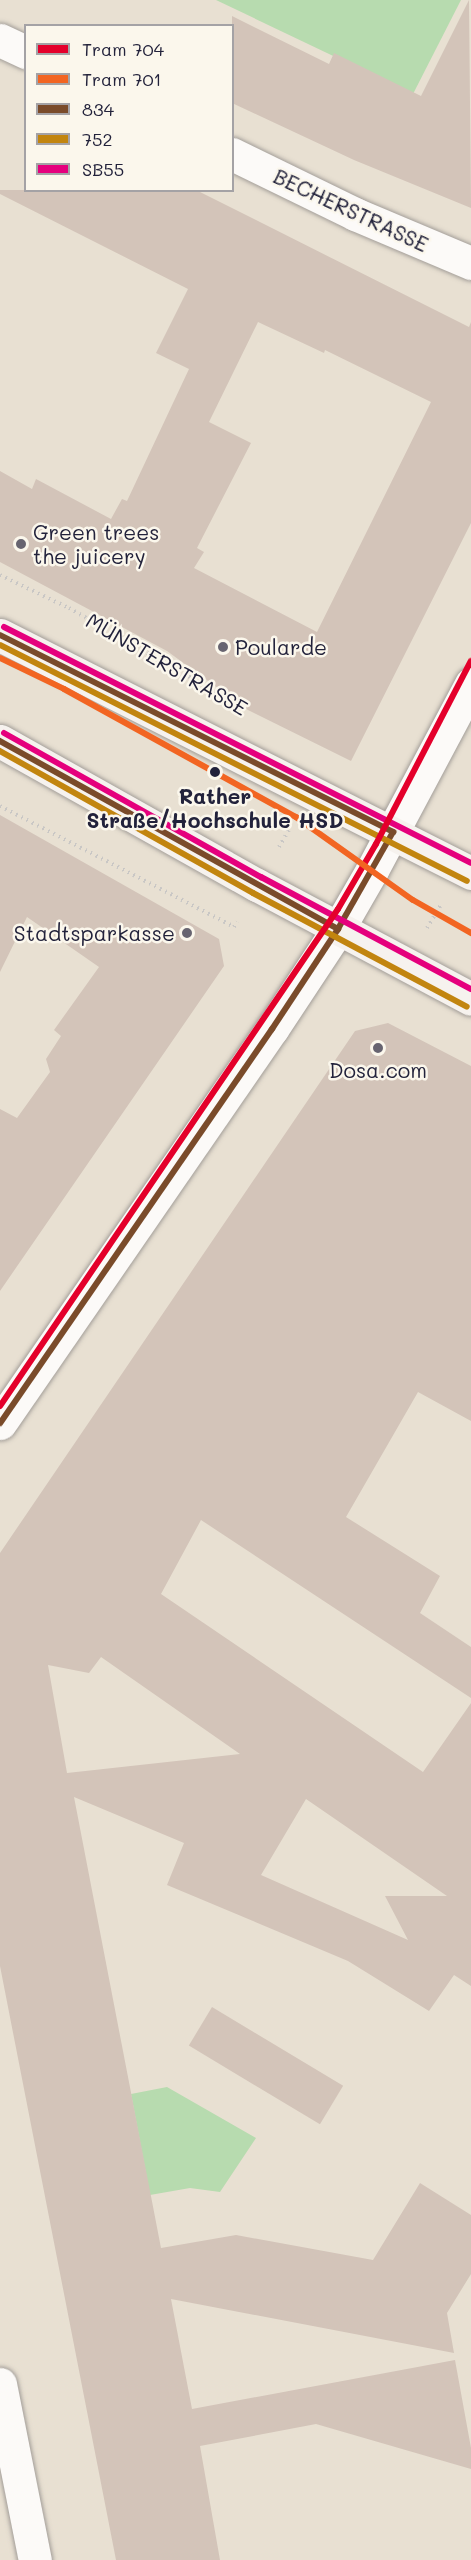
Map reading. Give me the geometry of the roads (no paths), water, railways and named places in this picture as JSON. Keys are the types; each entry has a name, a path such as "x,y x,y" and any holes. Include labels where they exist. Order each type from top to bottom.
{"main road":[{"path":"0,635 393,832 466,871"},
{"path":"0,741 257,885 471,999"}],"street":[{"path":"0,40 24,51"},
{"name":"BECHERSTRASSE","path":"234,155 355,214 471,263"},
{"path":"0,1424 272,1029 338,928 393,832 471,684"},
{"path":"0,2384 35,2560"}],"tram line":[{"name":"701","path":"0,658 64,689 296,817 413,900 471,933"},
{"name":"704","path":"0,1406 338,909 376,844 471,661"}],"place":[{"name":"Green trees the juicery","path":"21,544"},
{"name":"Poularde","path":"223,647"},
{"name":"Rather Straße/Hochschule HSD","path":"215,772"},
{"name":"Stadtsparkasse","path":"187,933"},
{"name":"Dosa.com","path":"378,1048"}]}
